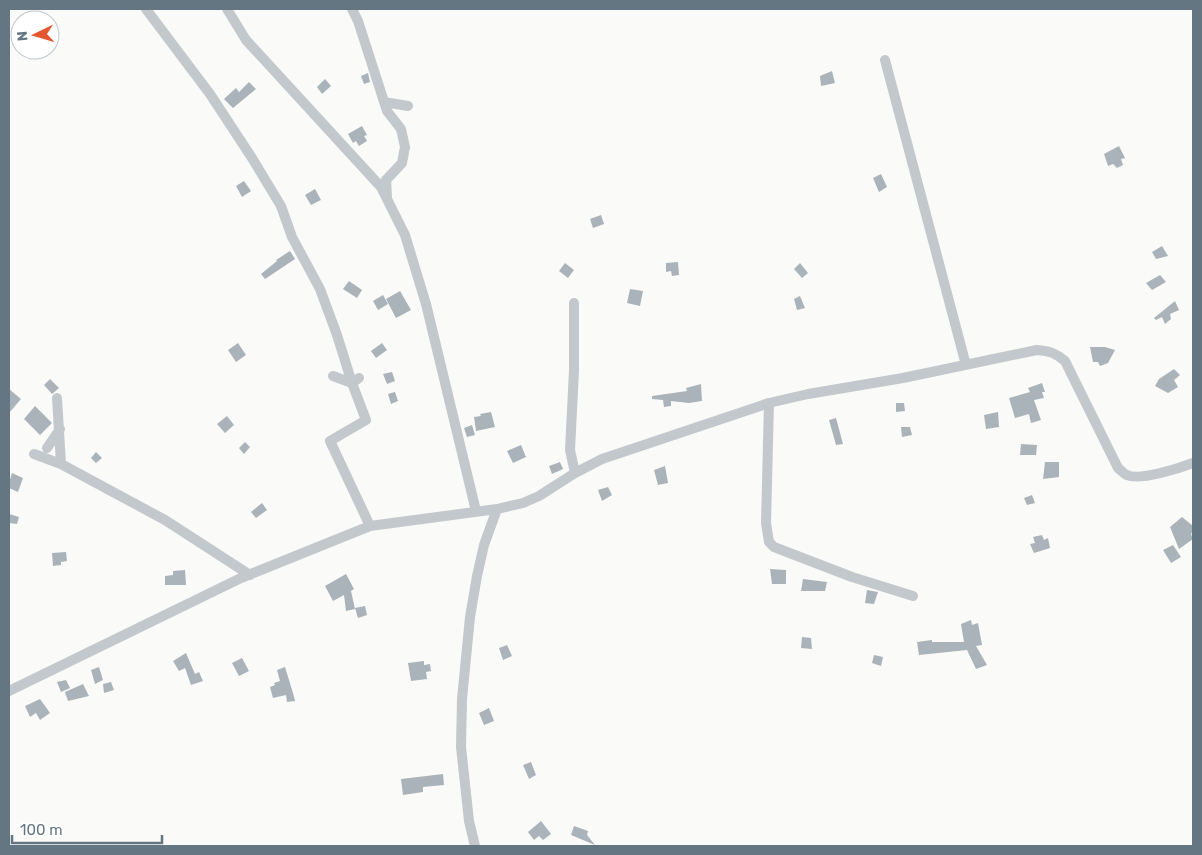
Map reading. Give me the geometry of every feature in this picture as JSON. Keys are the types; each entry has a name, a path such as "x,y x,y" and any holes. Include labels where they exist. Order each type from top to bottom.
{"street":[{"path":"146,9 210,94 252,158 281,206 292,237 323,298 355,380 366,420 330,441 370,526"},
{"path":"227,9 246,40 381,187 405,235 426,304 476,511"},
{"path":"352,9 358,21 387,111 401,129 405,147 402,162 386,180 387,200"},
{"path":"885,60 966,365"},
{"path":"384,102 408,106"},
{"path":"574,303 574,370 570,450 575,473"},
{"path":"9,691 250,575 370,526 497,509 523,503 539,496 575,473 602,459 769,403 808,394 903,378 1037,350 1049,351 1058,354 1065,361 1118,468 1123,472 1129,476 1139,476 1170,471 1193,463"},
{"path":"333,376 355,380"},
{"path":"57,398 61,464"},
{"path":"769,403 766,523 769,542 774,547 852,577 913,596"},
{"path":"47,448 60,429"},
{"path":"34,454 61,464 165,520 250,575"},
{"path":"474,846 469,821 461,747 462,700 470,617 477,576 484,545 497,509"}],"building":[{"path":"832,71 835,83 821,86 820,76"},
{"path":"368,73 370,82 364,84 361,76"},
{"path":"325,79 331,86 322,94 317,87"},
{"path":"249,82 256,89 233,108 224,99 236,88 239,92"},
{"path":"362,126 367,135 364,136 367,141 359,146 356,141 353,143 348,134"},
{"path":"1119,146 1125,158 1121,159 1123,165 1117,168 1113,164 1108,166 1104,154"},
{"path":"881,174 887,187 879,192 873,178"},
{"path":"244,181 251,191 242,197 236,186"},
{"path":"315,189 321,200 311,205 305,195"},
{"path":"601,215 604,224 593,228 590,219"},
{"path":"1162,246 1168,256 1156,259 1152,252"},
{"path":"290,251 295,259 265,279 261,274 276,260"},
{"path":"678,262 679,275 672,276 671,271 666,272 666,263"},
{"path":"565,263 574,270 568,278 559,271"},
{"path":"800,263 808,273 802,278 794,269"},
{"path":"1160,275 1166,282 1152,290 1146,283"},
{"path":"349,281 362,290 357,298 343,289"},
{"path":"630,289 643,291 640,306 627,303"},
{"path":"400,291 411,310 396,318 386,299"},
{"path":"383,295 388,304 378,310 373,301"},
{"path":"800,296 805,308 797,310 794,299"},
{"path":"1175,301 1179,310 1170,314 1171,319 1165,324 1162,317 1156,320 1154,318"},
{"path":"238,343 246,355 236,362 228,350"},
{"path":"382,343 387,350 376,358 371,351"},
{"path":"1090,347 1105,347 1115,350 1108,363 1100,366 1098,362 1093,362"},
{"path":"1174,369 1180,375 1174,380 1178,387 1168,393 1155,386 1159,379"},
{"path":"392,372 395,381 387,384 383,374"},
{"path":"50,379 59,388 52,394 44,385"},
{"path":"1042,383 1045,392 1042,392 1044,398 1034,400 1041,420 1031,423 1029,414 1015,418 1009,398 1030,392 1028,388"},
{"path":"701,384 702,401 689,403 671,401 671,406 664,407 663,400 652,399 652,396 687,391 686,388"},
{"path":"9,389 21,399 9,413"},
{"path":"395,392 398,401 391,404 388,394"},
{"path":"896,403 904,403 905,411 896,412"},
{"path":"35,406 52,423 40,435 24,419"},
{"path":"491,412 495,427 476,431 474,417"},
{"path":"998,412 999,427 986,429 984,415"},
{"path":"227,416 234,425 225,433 217,424"},
{"path":"836,418 843,444 836,445 829,420"},
{"path":"472,425 475,435 467,437 464,428"},
{"path":"901,427 910,427 912,435 902,437"},
{"path":"245,442 250,447 244,454 239,448"},
{"path":"1021,444 1037,445 1036,455 1020,455"},
{"path":"521,445 526,457 513,463 507,451"},
{"path":"96,452 102,458 96,463 91,458"},
{"path":"560,462 563,469 552,474 549,466"},
{"path":"1045,462 1059,462 1059,477 1043,479"},
{"path":"665,466 668,483 658,485 654,470"},
{"path":"12,473 23,478 18,492 9,488"},
{"path":"608,487 612,495 602,501 598,490"},
{"path":"1032,495 1035,503 1027,505 1024,498"},
{"path":"262,503 267,510 256,518 251,512"},
{"path":"9,514 19,517 17,524 9,523"},
{"path":"1182,517 1193,526 1191,534 1193,539 1179,549 1170,527"},
{"path":"1042,535 1044,540 1048,538 1050,548 1034,553 1030,544 1035,543 1033,537"},
{"path":"1173,545 1181,557 1171,563 1163,550"},
{"path":"66,552 67,561 61,562 61,565 53,566 52,553"},
{"path":"770,569 786,570 786,584 772,584"},
{"path":"185,570 186,585 165,585 165,576 173,575 173,571"},
{"path":"346,574 354,589 351,591 355,609 346,611 344,595 333,601 325,586"},
{"path":"803,579 827,582 825,591 801,591"},
{"path":"867,590 878,592 874,604 865,603"},
{"path":"365,606 367,615 358,618 355,608"},
{"path":"971,620 972,625 978,623 982,645 976,646 987,665 976,669 967,650 919,655 917,642 932,640 932,642 964,642 961,624"},
{"path":"802,637 811,638 812,649 801,648"},
{"path":"507,645 512,656 503,660 499,648"},
{"path":"186,653 195,674 199,672 203,681 191,685 185,668 179,671 173,661"},
{"path":"874,655 883,657 881,666 872,663"},
{"path":"242,658 249,671 239,676 232,663"},
{"path":"424,661 424,665 430,664 431,671 426,672 427,679 411,681 408,663"},
{"path":"99,667 103,680 95,684 91,670"},
{"path":"285,667 295,701 287,702 286,695 273,698 270,687 280,681 277,670"},
{"path":"66,680 70,688 61,692 57,682"},
{"path":"111,682 114,690 104,693 103,684"},
{"path":"83,684 89,696 68,701 65,692"},
{"path":"40,699 50,713 40,720 36,713 30,717 25,706"},
{"path":"489,708 494,721 484,725 479,713"},
{"path":"531,762 536,775 529,779 523,765"},
{"path":"443,774 444,785 423,787 423,792 403,795 401,779"},
{"path":"541,821 551,834 543,840 539,836 534,840 528,832"},
{"path":"574,826 588,831 587,835 595,845 571,835"}]}
